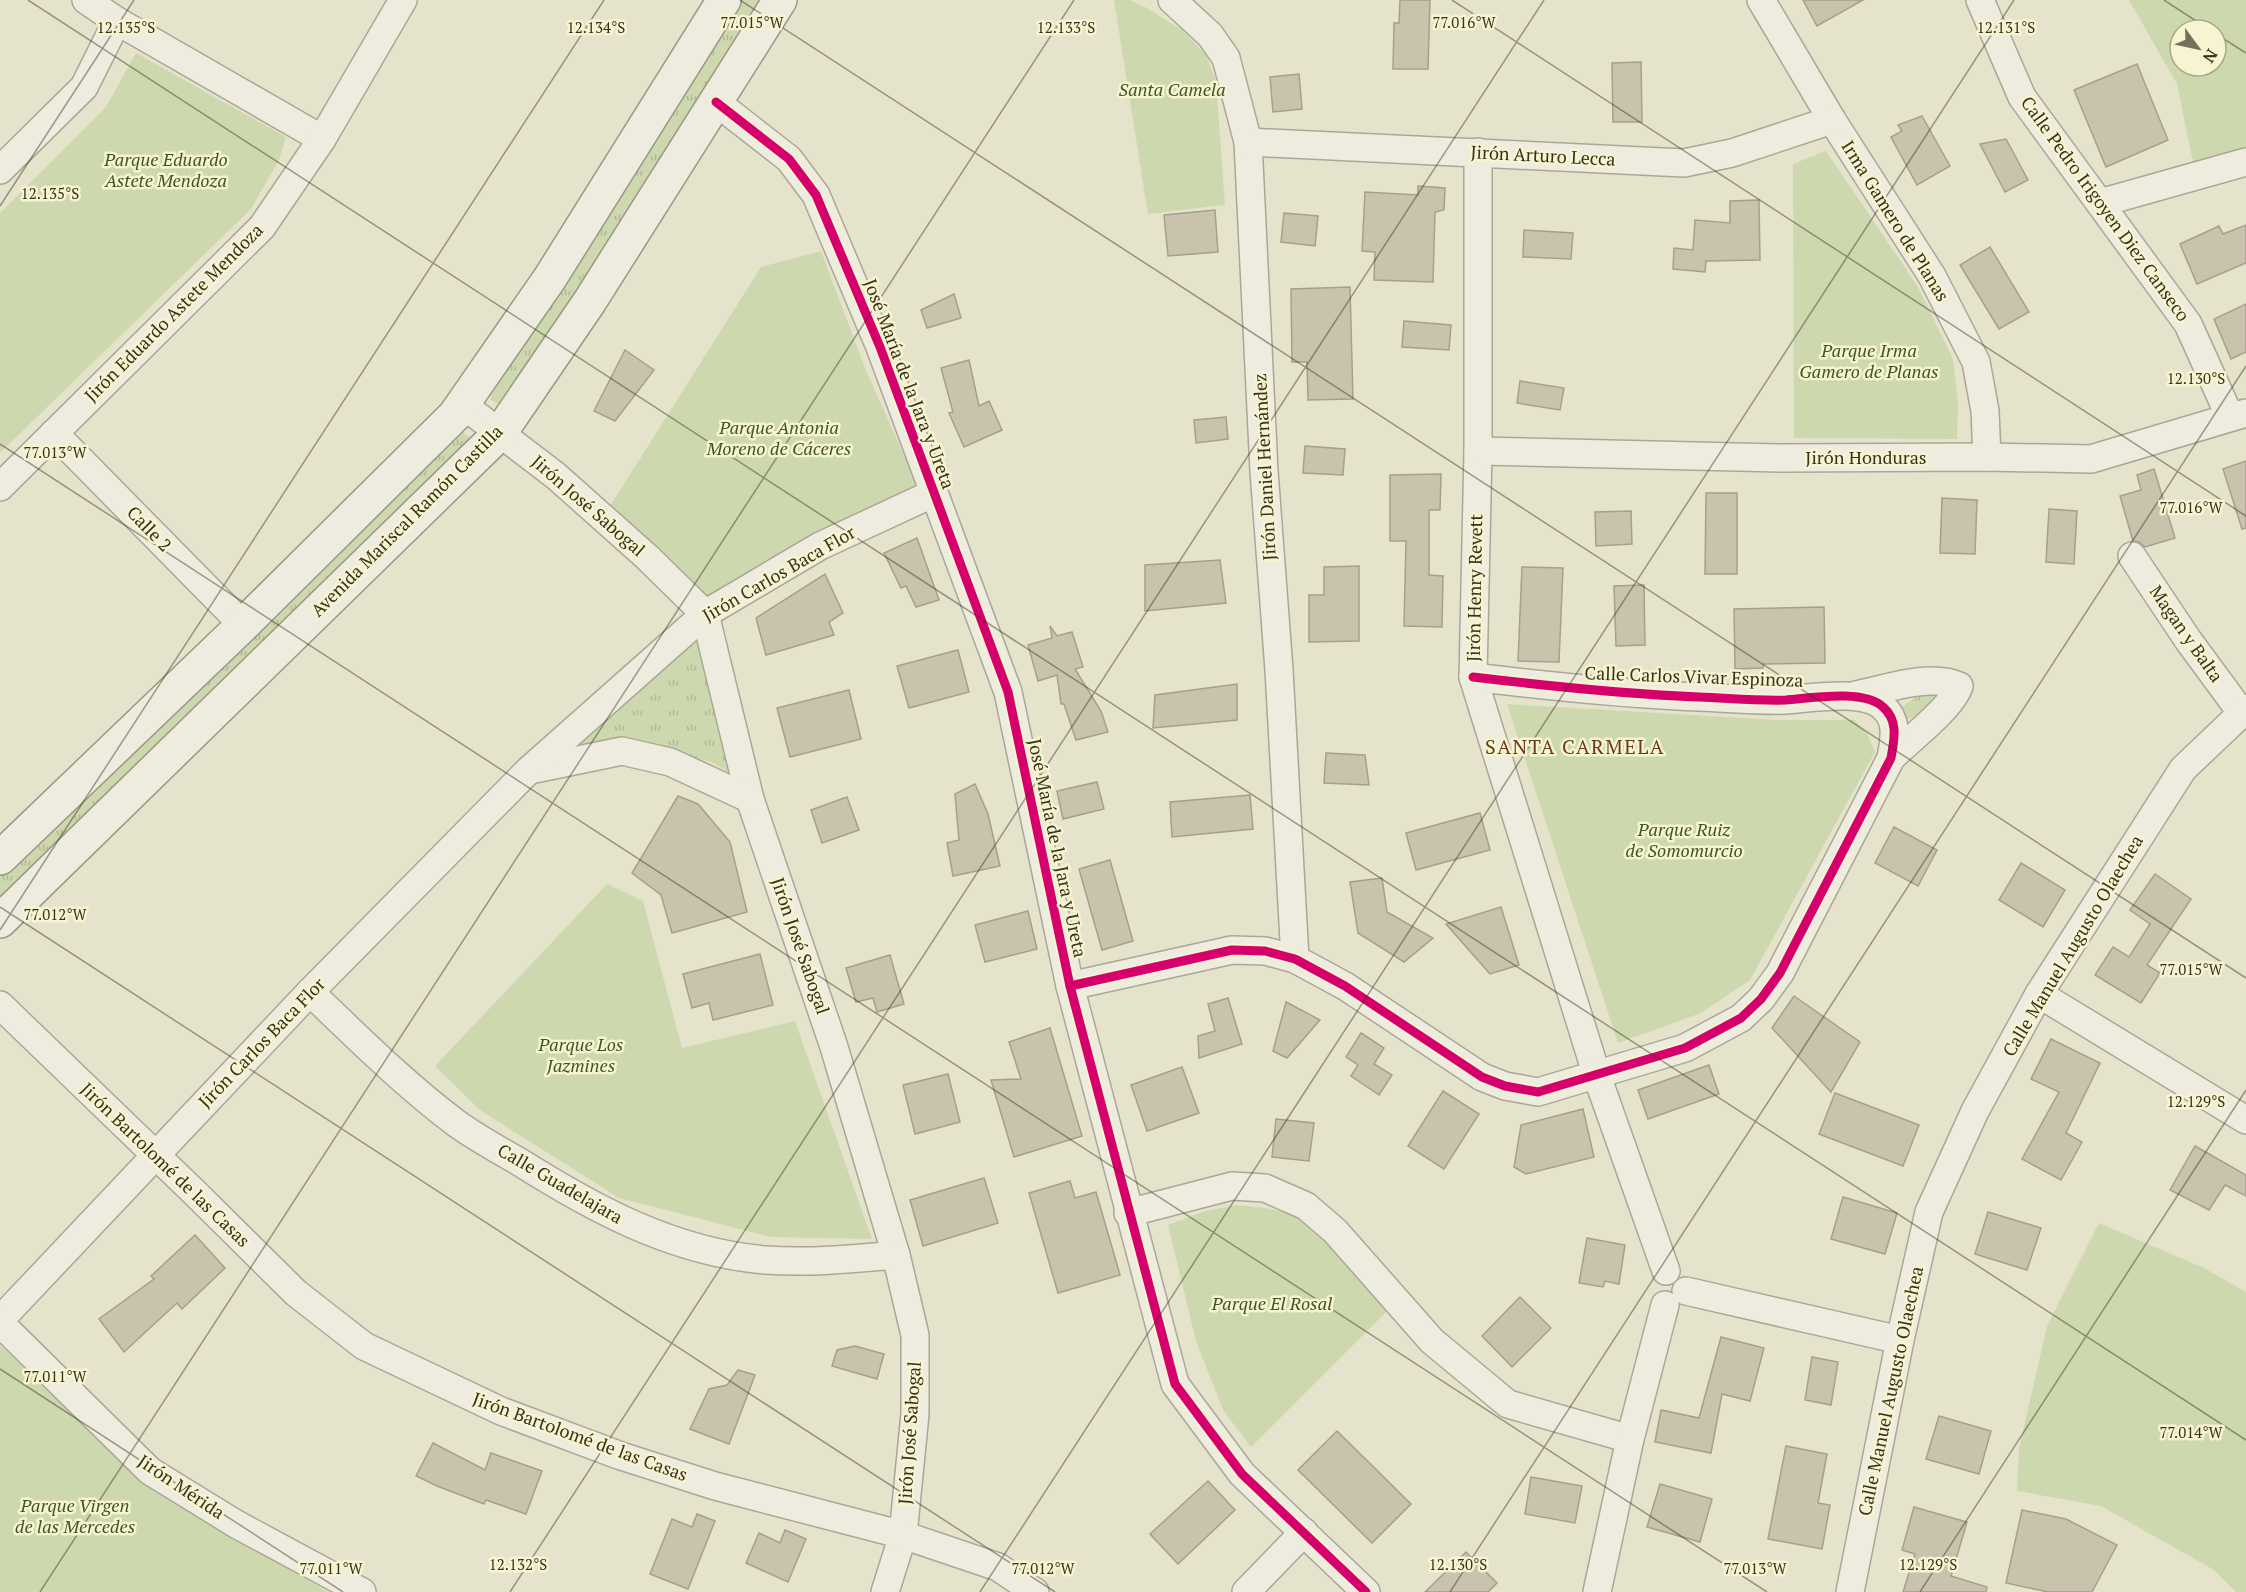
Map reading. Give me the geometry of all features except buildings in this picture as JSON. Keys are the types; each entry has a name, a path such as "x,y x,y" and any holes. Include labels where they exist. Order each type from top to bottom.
{"main road":[{"path":"0,858 243,626 455,415 550,278 724,0"},
{"name":"Avenida Mariscal Ramón Castilla","path":"0,921 500,433 590,301 780,0"}],"street":[{"path":"86,0 117,21 322,138"},
{"name":"Jirón Eduardo Astete Mendoza","path":"0,487 262,227 322,138 403,0"},
{"name":"Jirón Daniel Hernández","path":"1172,0 1210,34 1226,58 1248,142 1264,471 1279,670 1294,959"},
{"name":"Irma Gamero de Planas","path":"1761,0 1832,120 1932,276 1976,362 1985,411 1987,457"},
{"name":"Calle Pedro Irigoyen Diez Canseco","path":"1980,0 2022,97 2188,324 2238,415"},
{"path":"0,171 84,87 117,21"},
{"name":"José María de la Jara y Ureta","path":"716,102 789,159 816,195 880,347 1008,692 1070,986 1128,1213 1175,1384 1242,1474 1366,1592"},
{"name":"Jirón Arturo Lecca","path":"1248,142 1684,163 1732,153 1832,120"},
{"name":"Jirón Henry Revett","path":"1478,152 1478,451 1473,677 1597,1076 1666,1271 1654,1280 1652,1290 1657,1300 1675,1298"},
{"path":"2100,203 2246,162"},
{"name":"Jirón José Sabogal","path":"462,404 556,476 623,535 705,615 750,799 834,1047 896,1255 915,1335 915,1414 903,1535 885,1592"},
{"name":"Jirón Honduras","path":"1478,451 1781,458 2091,459 2238,415"},
{"name":"Calle 2","path":"54,433 243,626"},
{"name":"Jirón Carlos Baca Flor","path":"0,1322 310,992 529,770 705,615 820,546 934,493"},
{"name":"Magan y Balta","path":"2132,556 2188,640 2244,710"},
{"name":"Calle Carlos Vivar Espinoza","path":"1473,677 1571,689 1672,696 1774,700 1854,696 1882,706 1891,716 1893,745"},
{"path":"1070,986 1233,950 1265,951 1294,959 1345,986 1482,1077 1505,1086 1538,1092 1685,1048 1741,1017 1761,999 1780,973 1893,745 1940,712 1956,694 1959,686 1947,681 1928,681 1854,696"},
{"name":"Calle Manuel Augusto Olaechea","path":"1850,1592 1900,1340 1929,1212 1975,1111 2039,994 2182,769 2244,710"},
{"path":"529,770 622,751 670,762 750,799"},
{"name":"Calle Guadelajara","path":"310,992 393,1071 457,1124 578,1199 610,1216 650,1232 707,1250 763,1260 821,1261 896,1255"},
{"path":"2039,994 2246,1120"},
{"name":"Jirón Bartolomé de las Casas","path":"0,1005 296,1293 364,1346 501,1411 621,1456 715,1486 903,1535 998,1567 1035,1592"},
{"path":"1128,1213 1232,1186 1264,1188 1306,1206 1335,1231 1432,1341 1508,1404 1630,1439"},
{"path":"1596,1592 1630,1439 1675,1298 1900,1340"},
{"name":"Jirón Mérida","path":"0,1322 150,1471 236,1524 362,1592"},
{"path":"1246,1592 1304,1532"}],"green space":[{"path":"738,0 765,0 508,400 500,405 491,400 489,385"},
{"name":"Santa Camela","path":"1114,0 1129,0 1147,8 1182,30 1206,55 1216,81 1225,205 1148,214"},
{"path":"2129,0 2246,0 2246,148 2193,162 2177,84 2174,78 2228,78 2228,18 2168,18 2168,68"},
{"name":"Parque Eduardo Astete Mendoza","path":"136,53 286,137 279,160 251,209 0,453 0,213 106,107"},
{"name":"Parque Irma Gamero de Planas","path":"1826,151 1918,287 1953,359 1958,402 1957,439 1794,438 1793,164"},
{"name":"Parque Antonia Moreno de Cáceres","path":"821,251 865,368 920,491 706,600 607,511 761,267"},
{"path":"456,427 475,442 0,896 0,864"},
{"path":"702,626 739,779 712,762 626,742 552,761"},
{"path":"1923,693 1936,694 1937,698 1930,708 1902,723 1898,709"},
{"name":"Parque Ruiz de Somomurcio","path":"1507,704 1777,720 1855,720 1867,734 1875,752 1750,980 1701,1013 1618,1043"},
{"name":"Parque Los Jazmines","path":"607,884 643,901 682,1048 795,1021 872,1239 771,1237 619,1198 480,1110 435,1066"},
{"name":"Parque El Rosal","path":"1236,1205 1282,1212 1310,1225 1346,1259 1387,1311 1251,1447 1223,1410 1196,1341 1168,1225 1202,1212"},
{"path":"2099,1223 2204,1268 2246,1292 2246,1592 2236,1592 2214,1570 2101,1506 2017,1491 2019,1448 2047,1326"},
{"name":"Parque Virgen de las Mercedes","path":"0,1345 151,1483 199,1517 328,1592 0,1592"}],"cycle path":[{"path":"716,102 789,159 816,195 880,347 1008,692 1070,986 1175,1384 1242,1474 1366,1592"},
{"path":"1070,986 1232,950 1265,951 1295,959 1345,986 1482,1077 1505,1086 1538,1092 1685,1048 1741,1018 1761,999 1780,973 1891,758 1894,731 1888,712 1874,701 1851,696 1786,700 1671,696 1473,677"}],"district":[{"name":"SANTA CARMELA","path":"1575,747"}]}
